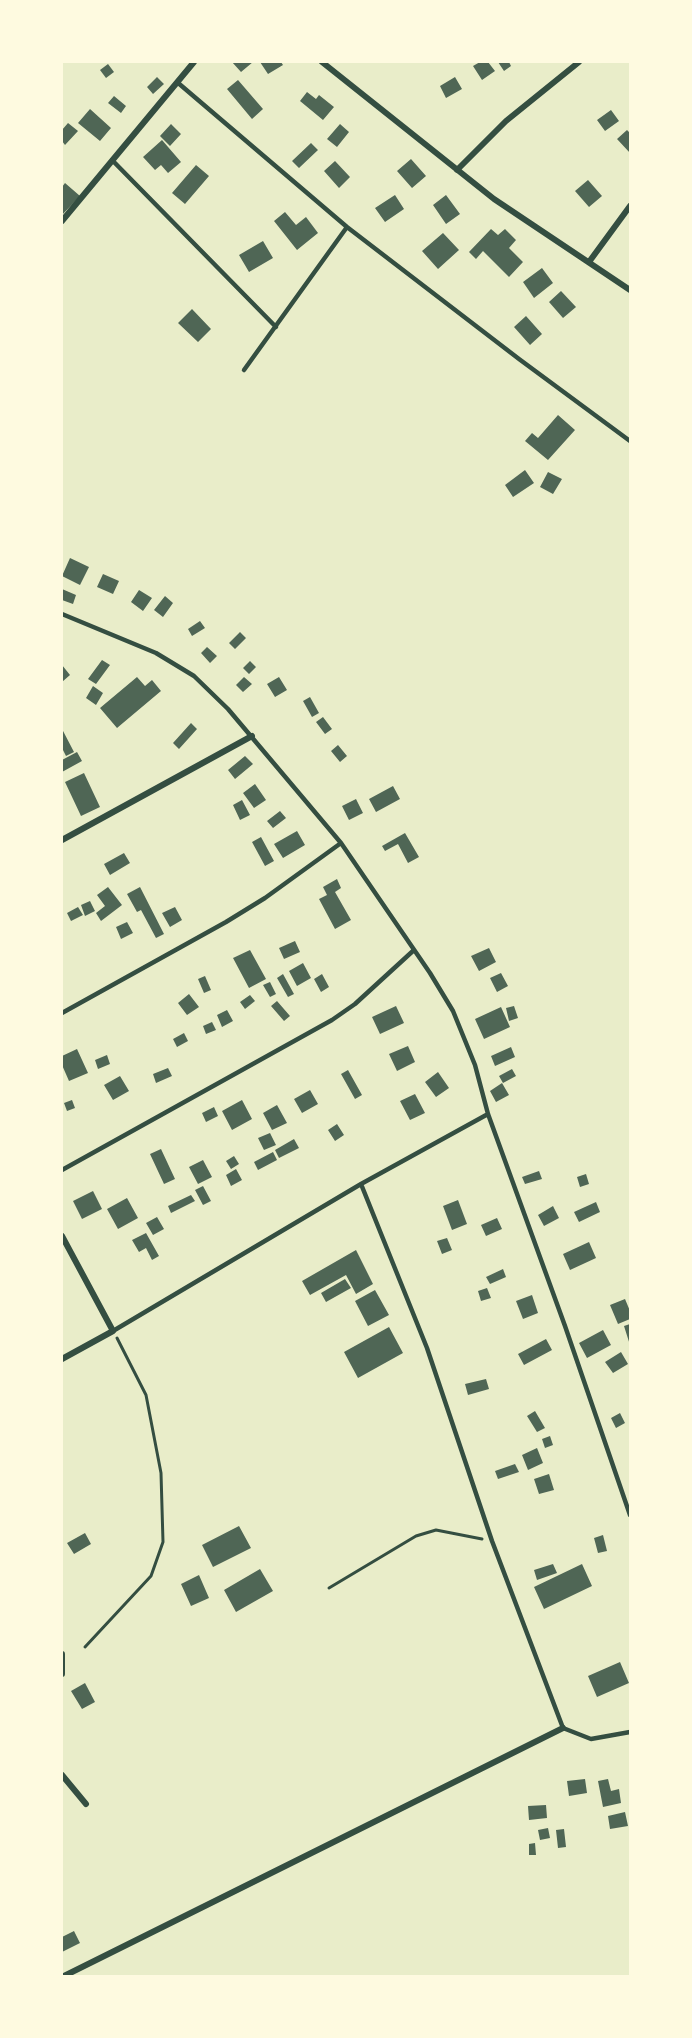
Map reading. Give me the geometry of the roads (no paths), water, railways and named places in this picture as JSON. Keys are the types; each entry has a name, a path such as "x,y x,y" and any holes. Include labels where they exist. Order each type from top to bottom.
{"street":[{"path":"62,221 194,62"},
{"path":"322,62 494,198 630,290"},
{"path":"457,170 506,121 579,62"},
{"path":"589,262 630,206"},
{"path":"62,840 252,736"},
{"path":"62,1236 113,1331 62,1359"},
{"path":"62,1654 62,1674"},
{"path":"64,1977 563,1728"},
{"path":"62,1775 86,1804"}],"lane":[{"path":"177,82 347,227 630,441"},
{"path":"112,160 276,327"},
{"path":"244,370 347,227"},
{"path":"62,614 156,654 194,676 228,709 341,843 453,1011 475,1065 488,1114 565,1326 630,1515"},
{"path":"62,1013 226,922 265,898 341,843"},
{"path":"62,1170 332,1020 355,1004 414,950"},
{"path":"113,1331 361,1184 488,1114"},
{"path":"361,1184 427,1348 492,1540 563,1728 591,1739 630,1732"}]}
